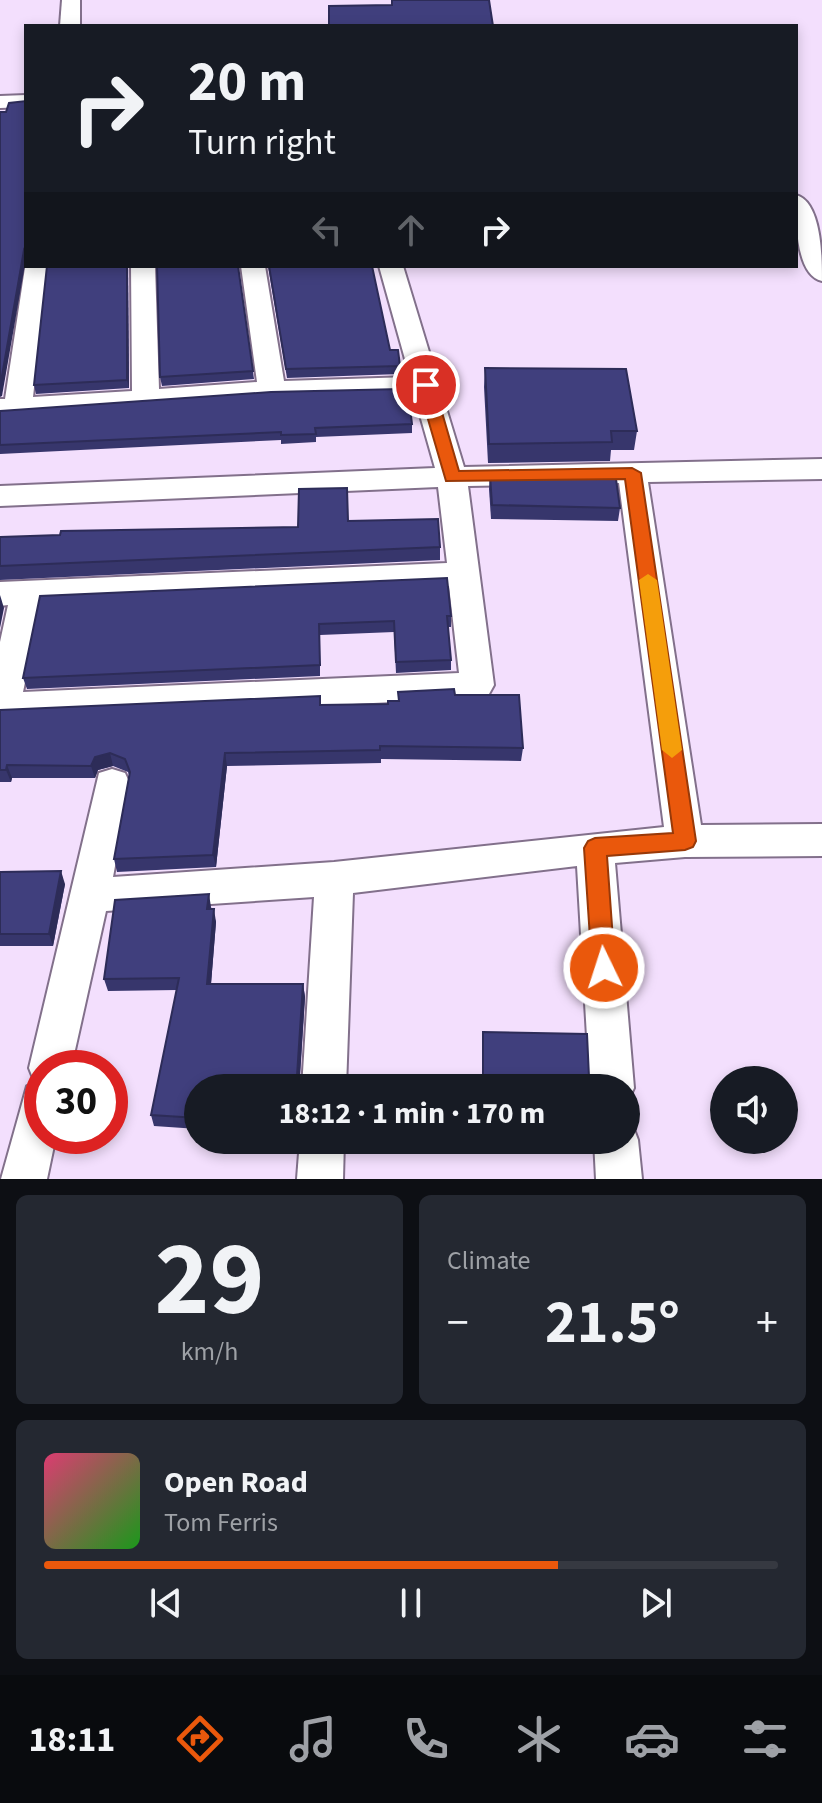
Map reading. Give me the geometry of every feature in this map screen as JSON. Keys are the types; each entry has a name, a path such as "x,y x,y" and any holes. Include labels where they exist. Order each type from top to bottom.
{"street":[{"path":"70,24 71,0"},
{"path":"0,102 24,101"},
{"path":"806,211 822,274"},
{"path":"35,268 9,407 146,401 272,390 426,385"},
{"path":"143,268 146,401"},
{"path":"253,268 272,390"},
{"path":"392,268 452,477 464,574 477,685 2,707 14,593 464,574"},
{"path":"0,496 452,477 822,469"},
{"path":"632,473 685,841"},
{"path":"54,1050 112,784"},
{"path":"90,895 334,879 595,848 685,841 822,840"},
{"path":"595,848 611,1074"},
{"path":"325,1074 334,879"},
{"path":"24,1179 30,1154"},
{"path":"320,1179 321,1154"},
{"path":"617,1154 619,1179"}],"building":[{"path":"392,0 489,0 493,24 329,24 329,6 392,5"},
{"path":"24,101 24,250 0,387 0,112 6,112 9,103"},
{"path":"47,268 127,268 127,380 34,385"},
{"path":"157,268 238,268 253,371 160,377"},
{"path":"269,268 372,268 390,350 398,350 400,366 286,369"},
{"path":"485,368 626,369 637,431 611,431 612,442 489,444"},
{"path":"408,390 412,424 315,428 316,434 281,435 281,432 0,445 0,411 271,392"},
{"path":"615,472 620,508 492,505 490,475"},
{"path":"347,488 348,521 438,519 440,547 0,566 0,537 60,535 61,531 298,527 299,489"},
{"path":"447,578 451,660 396,662 394,621 319,624 320,665 23,678 40,596"},
{"path":"454,689 455,695 519,695 523,748 380,746 380,750 225,753 213,855 114,859 130,772 125,759 110,753 95,757 91,766 7,765 6,770 0,770 0,710 320,696 320,705 388,704 388,701 399,701 398,692"},
{"path":"61,871 49,934 0,934 0,872"},
{"path":"209,894 207,909 214,909 207,984 303,984 297,1074 184,1074 184,1117 151,1115 179,978 104,979 115,900"},
{"path":"483,1032 587,1034 589,1074 483,1074"}],"slow traffic":[{"path":"648,580 672,750"}],"route":[{"path":"426,385 452,477 632,473 685,841 595,848 604,968"}]}
